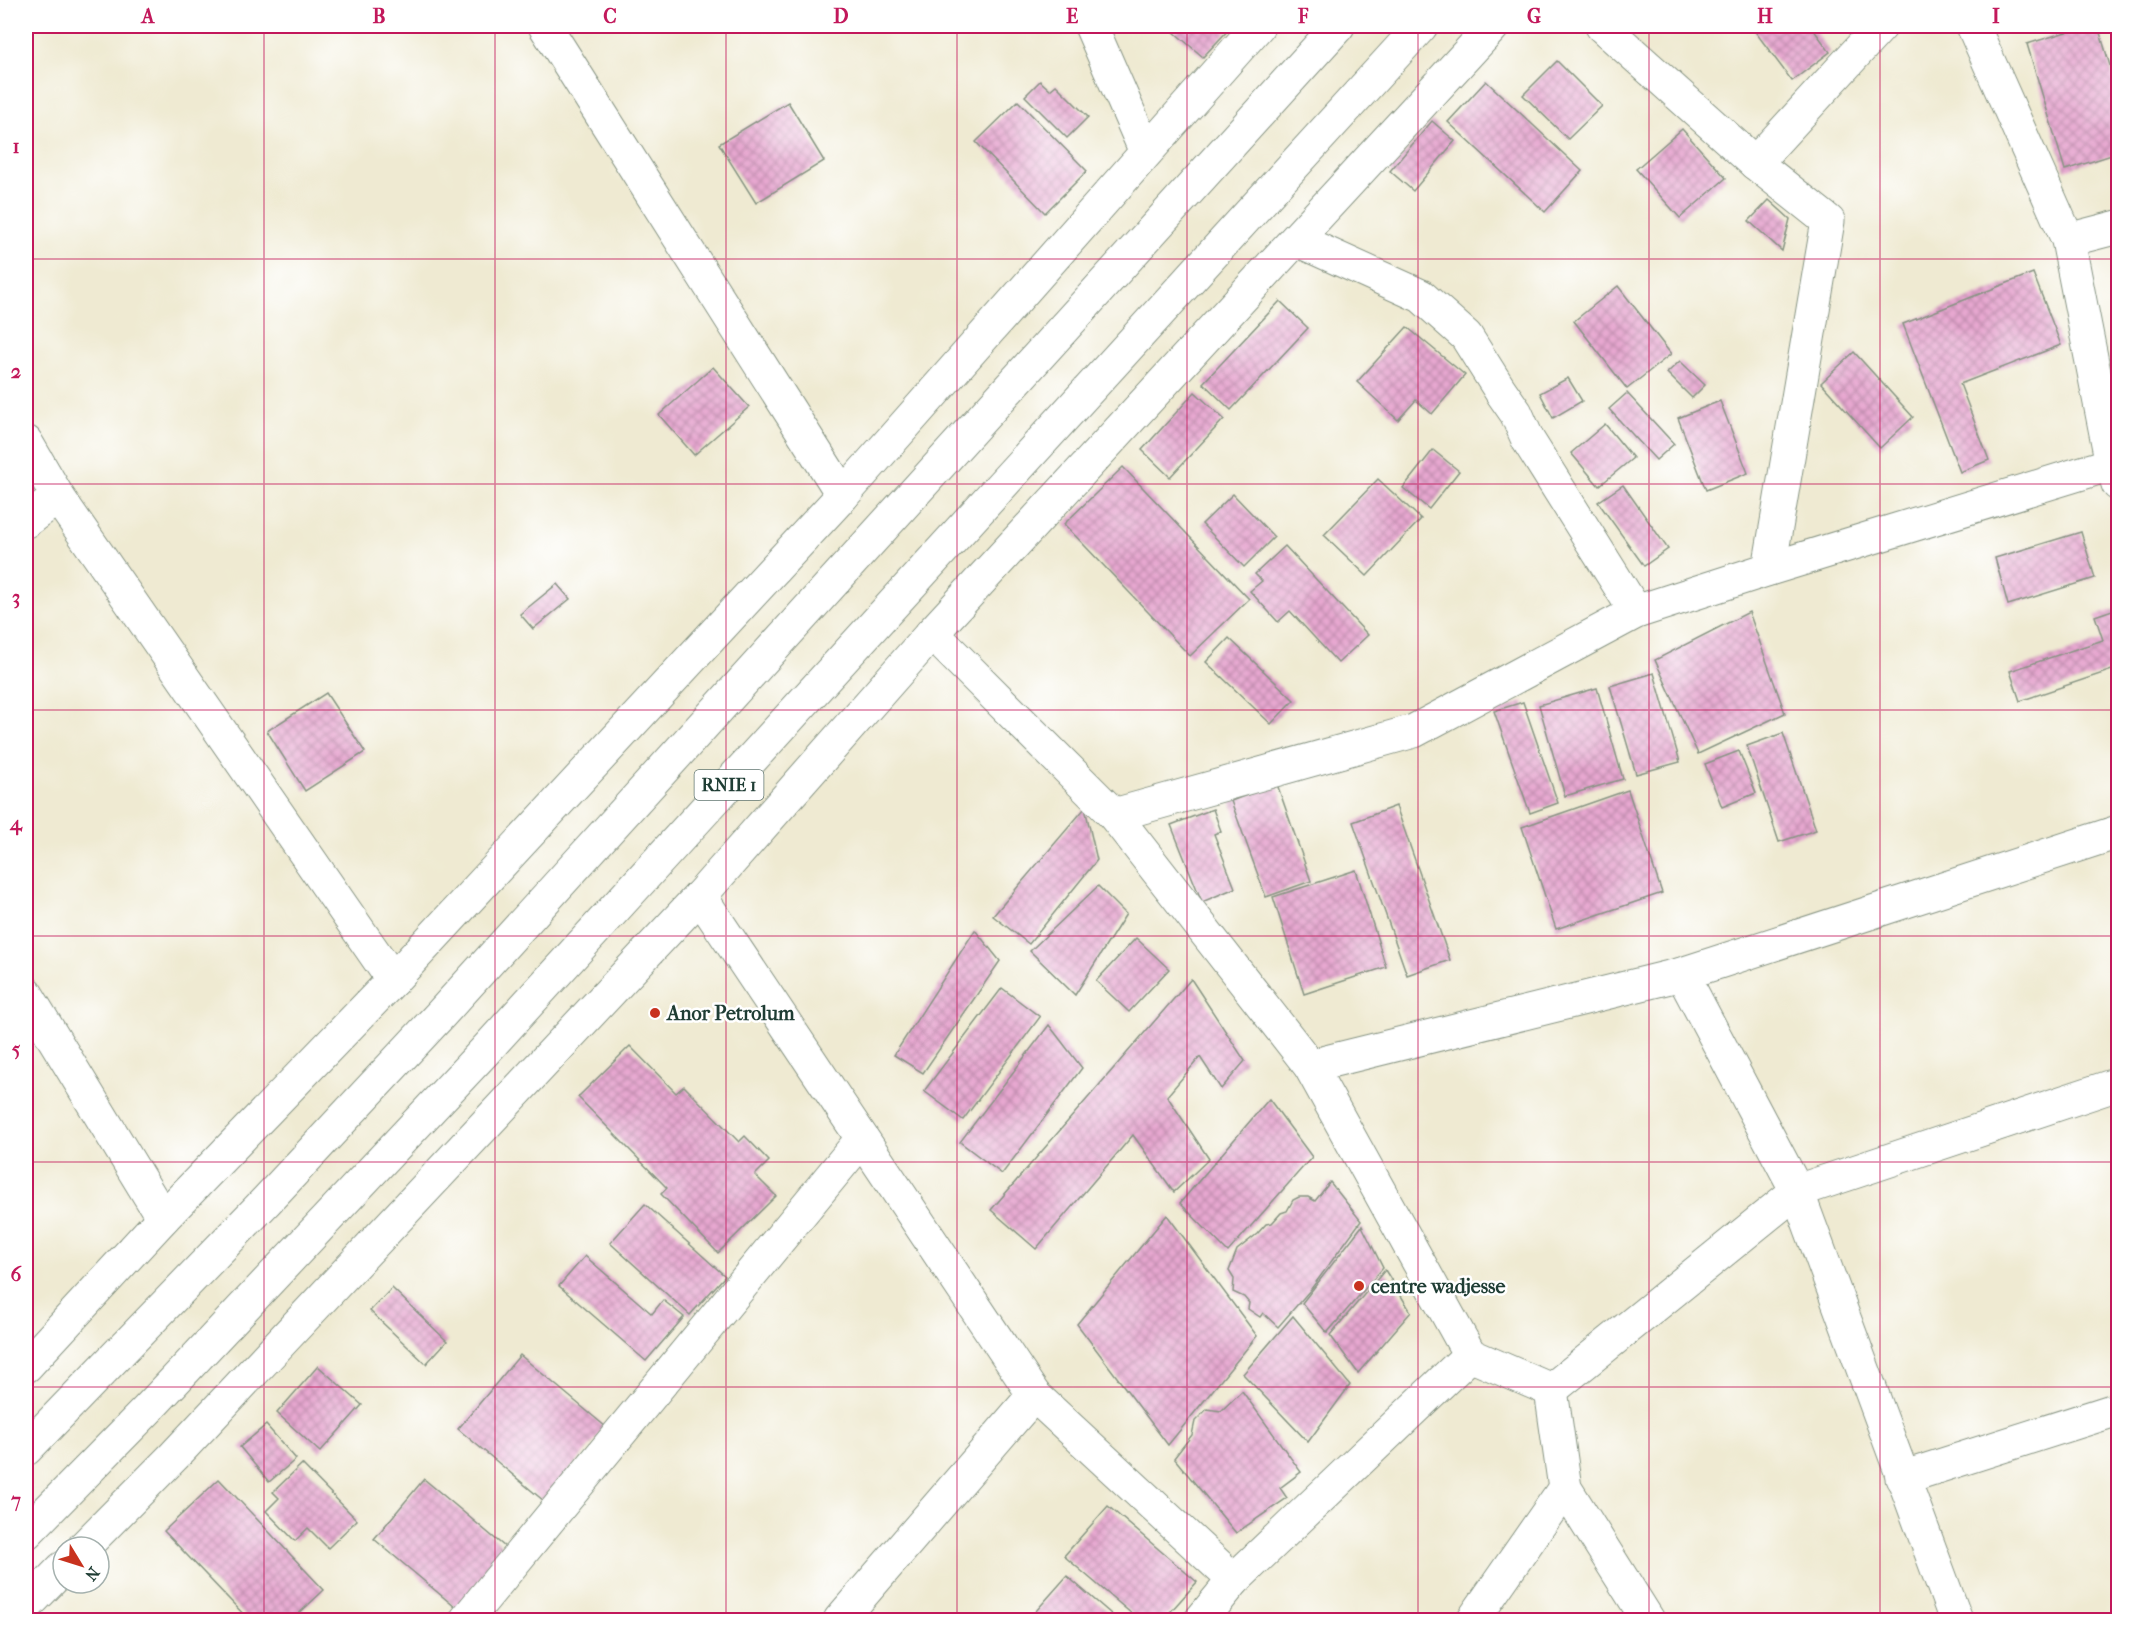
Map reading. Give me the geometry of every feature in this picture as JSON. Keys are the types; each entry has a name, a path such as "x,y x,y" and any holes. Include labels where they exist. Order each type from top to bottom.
{"main road":[{"path":"545,26 843,495"},
{"path":"1092,26 1146,152"},
{"path":"26,1366 163,1218 393,980 843,495 1258,26"},
{"name":"RNIE 1","path":"26,1449 267,1200 433,1022 1338,26"},
{"name":"RNIE 1","path":"26,1533 147,1410 483,1053 1421,26"},
{"path":"96,1535 183,1447 700,896 932,633 1493,26"},
{"path":"1602,26 1755,163 1828,221 1769,569"},
{"path":"1755,163 1881,26"},
{"path":"1114,814 1414,731 1636,612 1769,569 2116,470 2068,240 1973,26"},
{"path":"2068,240 2118,227"},
{"path":"1296,240 1421,297 1466,336 1516,413 1527,440 1636,612"},
{"path":"26,442 58,497 393,980"},
{"path":"26,521 58,497"},
{"path":"932,633 1114,814 1310,1066 1470,1355 1551,1390"},
{"path":"1310,1066 1683,974 2118,832"},
{"path":"700,896 1034,1395 1233,1580"},
{"path":"1683,974 1797,1191 1956,1620"},
{"path":"26,993 163,1218"},
{"path":"1551,1390 1797,1191 2118,1084"},
{"path":"466,1620 862,1139"},
{"path":"1201,1620 1233,1580 1470,1355"},
{"path":"1551,1390 1565,1488 1648,1620"},
{"path":"840,1620 1034,1395"},
{"path":"1902,1478 2118,1408"},
{"path":"1473,1620 1565,1488"},
{"path":"26,1606 51,1580"}],"building":[{"path":"1180,26 1232,26 1203,57 1174,32"},
{"path":"1751,26 1811,26 1830,52 1792,81"},
{"path":"2086,26 2098,26 2118,92 2118,153 2065,170 2027,44"},
{"path":"1557,61 1602,106 1568,139 1523,95"},
{"path":"1040,81 1050,90 1056,85 1088,117 1067,138 1025,96"},
{"path":"1486,81 1582,171 1545,212 1448,122"},
{"path":"1018,101 1087,171 1045,213 976,142"},
{"path":"788,102 824,161 756,203 719,144"},
{"path":"1432,121 1455,141 1413,191 1390,171"},
{"path":"1682,129 1726,178 1680,218 1636,169"},
{"path":"1769,200 1790,219 1782,251 1749,221"},
{"path":"2033,273 2061,345 1960,384 1989,460 1960,472 1903,324"},
{"path":"1618,286 1671,354 1627,389 1574,321"},
{"path":"1280,301 1308,328 1231,410 1203,383"},
{"path":"1407,327 1465,375 1432,414 1416,400 1398,420 1357,382"},
{"path":"1854,352 1913,417 1880,448 1821,383"},
{"path":"1680,361 1705,385 1692,398 1667,373"},
{"path":"713,367 749,407 694,455 659,415"},
{"path":"1568,378 1582,401 1553,418 1540,393"},
{"path":"1195,392 1224,419 1170,477 1142,450"},
{"path":"1627,393 1674,444 1656,460 1609,409"},
{"path":"1720,401 1748,473 1706,490 1678,418"},
{"path":"1605,424 1633,458 1599,486 1571,453"},
{"path":"1433,450 1459,471 1429,509 1403,488"},
{"path":"1123,467 1249,599 1190,656 1064,524"},
{"path":"1378,479 1421,519 1367,576 1324,535"},
{"path":"1623,485 1668,549 1644,566 1598,502"},
{"path":"1233,494 1274,537 1244,567 1202,524"},
{"path":"2081,532 2095,578 2008,605 1995,558"},
{"path":"1285,546 1368,635 1338,663 1290,611 1278,622 1250,591 1262,581 1255,574"},
{"path":"557,584 570,599 533,629 520,614"},
{"path":"2118,608 2118,668 2020,701 2010,671 2103,640 2095,616"},
{"path":"1749,612 1785,713 1698,754 1655,660"},
{"path":"1229,638 1294,700 1271,724 1206,662"},
{"path":"1654,673 1680,762 1636,774 1610,686"},
{"path":"1597,688 1623,779 1565,796 1539,705"},
{"path":"326,693 365,752 305,791 267,731"},
{"path":"1523,702 1558,803 1530,813 1494,711"},
{"path":"1783,733 1816,830 1779,842 1747,746"},
{"path":"1739,751 1756,793 1722,807 1705,764"},
{"path":"1277,784 1311,881 1266,897 1231,801"},
{"path":"1628,790 1662,893 1556,929 1522,827"},
{"path":"1396,806 1450,960 1407,975 1353,822"},
{"path":"1085,808 1097,860 1029,944 993,916"},
{"path":"1213,809 1221,831 1214,834 1235,888 1202,902 1171,825"},
{"path":"1356,870 1386,967 1304,994 1273,897"},
{"path":"1098,886 1126,914 1075,995 1030,951"},
{"path":"975,930 1000,961 923,1073 894,1055"},
{"path":"1136,938 1169,969 1129,1012 1096,981"},
{"path":"1191,979 1245,1061 1221,1089 1200,1057 1167,1096 1209,1159 1174,1192 1133,1135 1036,1249 991,1210"},
{"path":"1002,988 1040,1017 963,1120 924,1091"},
{"path":"1049,1025 1082,1068 1002,1174 960,1142"},
{"path":"630,1046 676,1093 684,1086 739,1142 745,1136 769,1161 755,1175 776,1196 718,1253 661,1194 667,1188 578,1097"},
{"path":"1269,1099 1312,1157 1228,1252 1180,1203"},
{"path":"1330,1182 1361,1221 1311,1289 1278,1327 1263,1313 1260,1317 1248,1309 1249,1303 1244,1297 1233,1292 1234,1279 1229,1271 1237,1250 1266,1224 1272,1223 1281,1213 1287,1211 1293,1200 1308,1197 1315,1201"},
{"path":"645,1204 725,1276 690,1315 610,1243"},
{"path":"1167,1215 1257,1336 1168,1445 1077,1324"},
{"path":"1362,1226 1383,1268 1327,1333 1302,1303"},
{"path":"585,1256 652,1314 663,1300 684,1317 646,1361 559,1286"},
{"path":"1385,1270 1411,1312 1358,1373 1330,1335"},
{"path":"392,1288 447,1341 426,1364 370,1311"},
{"path":"1293,1316 1350,1385 1308,1442 1243,1374"},
{"path":"520,1355 606,1427 544,1501 458,1429"},
{"path":"318,1366 362,1405 320,1452 277,1413"},
{"path":"1242,1391 1301,1472 1280,1488 1287,1498 1236,1533 1174,1458 1192,1435 1195,1421 1207,1409 1221,1411"},
{"path":"266,1425 296,1459 269,1482 240,1447"},
{"path":"302,1464 357,1520 328,1548 308,1528 295,1541 266,1511 279,1498 273,1492"},
{"path":"219,1479 324,1590 292,1620 249,1620 164,1531"},
{"path":"424,1479 511,1552 461,1612 374,1539"},
{"path":"1108,1506 1197,1582 1163,1620 1139,1620 1064,1556"},
{"path":"1067,1576 1118,1620 1028,1620"}],"place":[{"name":"Anor Petrolum","path":"655,1013"},
{"name":"centre wadjesse","path":"1359,1286"}]}
